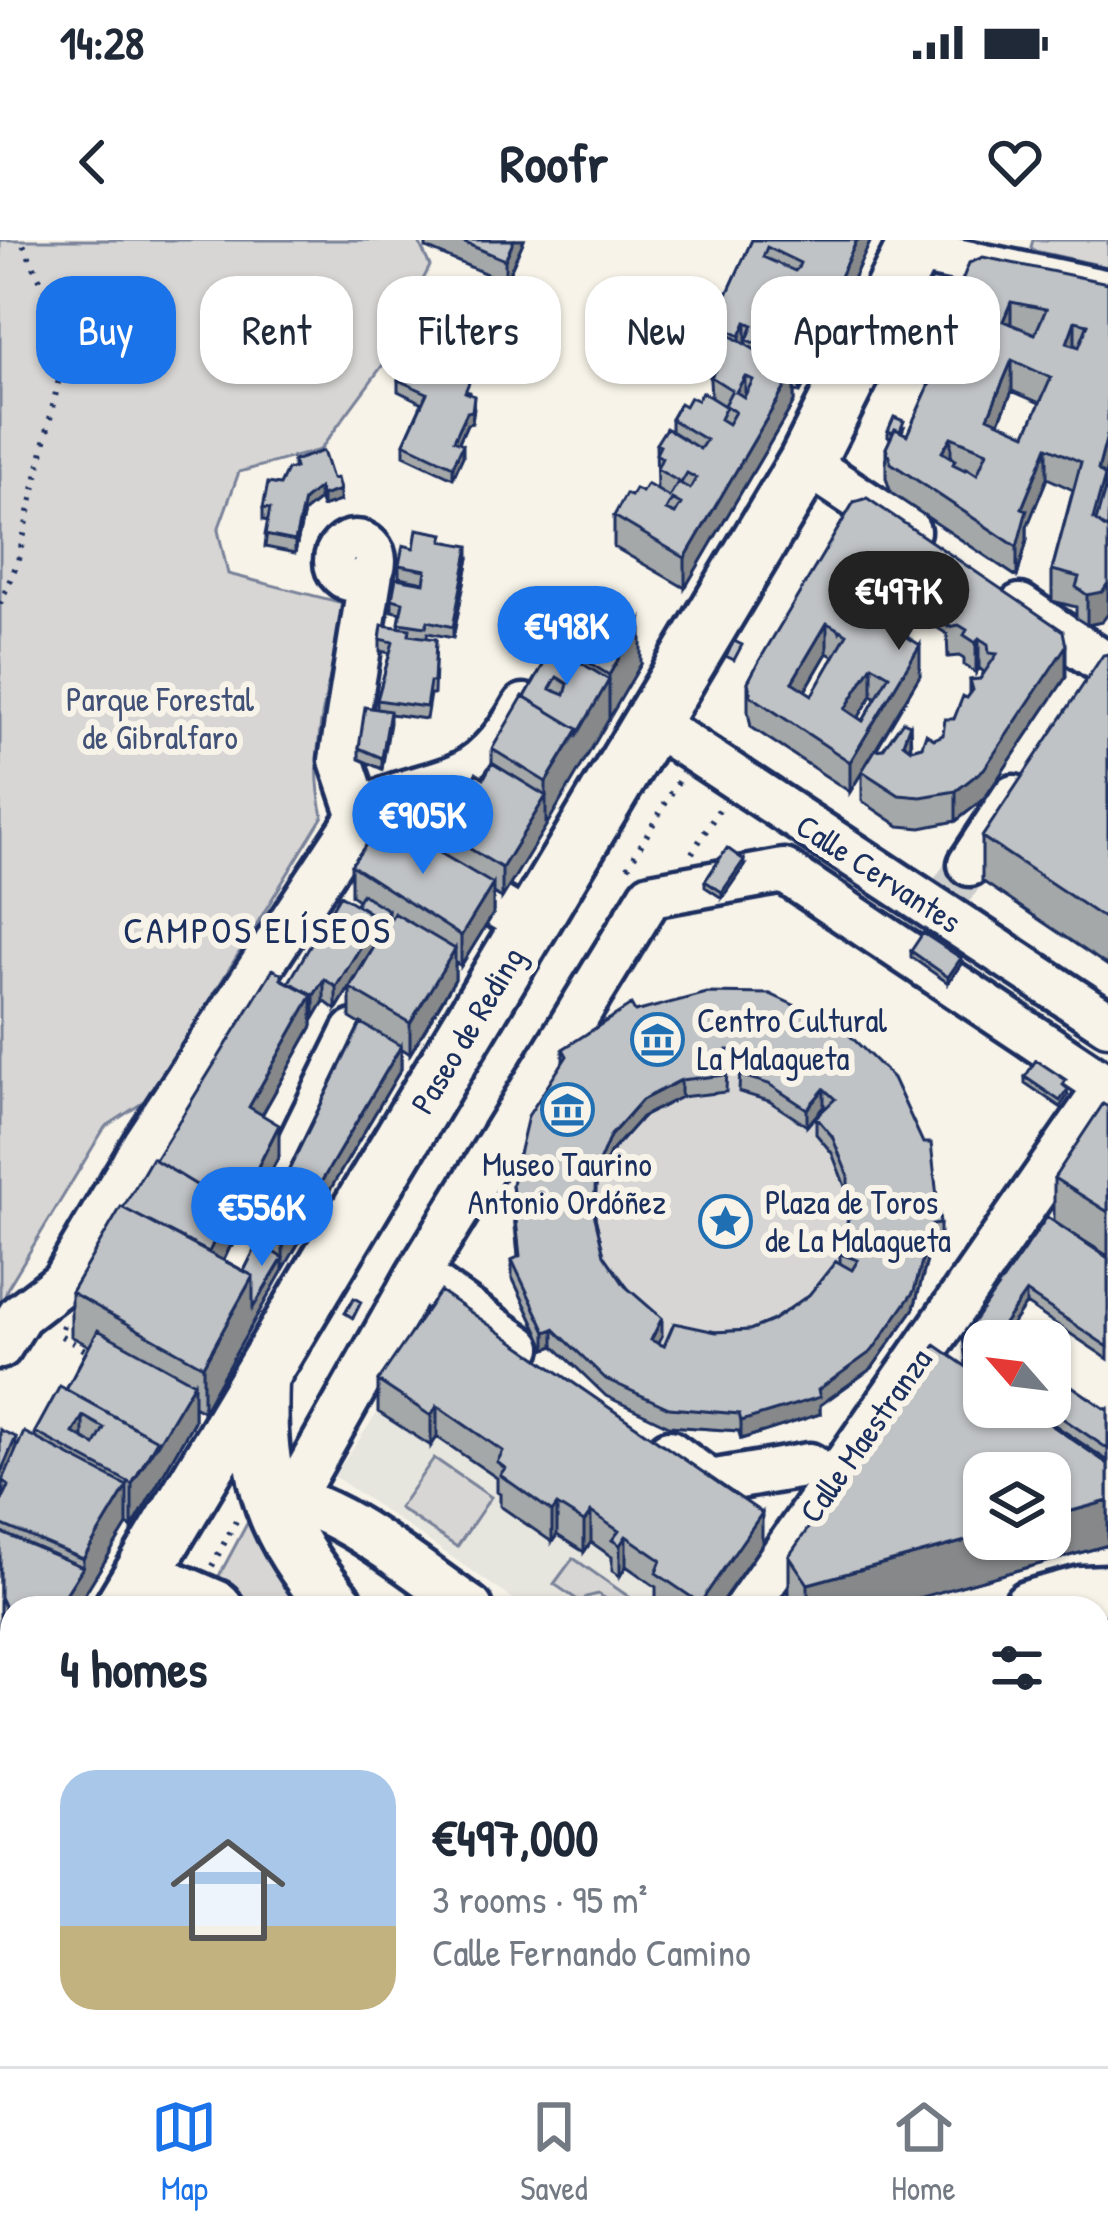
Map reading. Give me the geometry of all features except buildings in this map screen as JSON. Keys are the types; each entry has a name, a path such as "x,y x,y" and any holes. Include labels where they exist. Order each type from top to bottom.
{"main road":[{"name":"Paseo de Reding","path":"137,1596 260,1380 384,1050 530,925 658,685 806,463 915,245"},
{"path":"260,1380 257,1439 270,1498 300,1562 328,1596"},
{"path":"1075,1596 1108,1593"}],"street":[{"path":"915,245 1108,292"},
{"path":"806,463 940,553"},
{"path":"360,816 341,760 370,573"},
{"path":"979,579 1106,662 1079,699"},
{"path":"0,1347 20,1315 63,1282 145,1143 360,816 390,795 472,768 510,733 544,670"},
{"name":"Calle Cervantes","path":"658,685 1108,1023"},
{"path":"976,854 1031,772"},
{"path":"414,856 530,925"},
{"path":"453,1596 323,1508 270,1498 418,1275 651,896 784,871 1104,1076"},
{"path":"226,1293 384,1050"},
{"name":"Calle Maestranza","path":"754,1596 833,1481 935,1368 973,1280 1066,1145 1104,1076"},
{"path":"418,1275 559,1374"},
{"path":"634,1428 710,1482 809,1465 833,1481"}],"path":[{"path":"0,604 18,561 61,370 53,306 21,240"},
{"path":"65,1337 106,1364"},
{"path":"208,1596 270,1498"}],"shaded area":[{"path":"440,1322 762,1544 725,1596 509,1596 334,1476"}],"green space":[{"name":"Parque Forestal de Gibralfaro","path":"0,240 418,240 430,266 425,276 377,276 377,373 320,450 239,472 218,530 228,574 347,604 319,736 323,816 150,1098 105,1127 7,1289 0,1324"},
{"path":"1033,240 1108,240 1108,267 1035,251"},
{"name":"Plaza de Toros de La Malagueta","path":"707,1010 931,1160 940,1241 931,1243 914,1308 872,1368 818,1407 820,1414 741,1439 738,1431 669,1426 554,1346 546,1349 512,1277 520,1273 512,1202"},
{"path":"434,1458 491,1497 457,1547 399,1508"},
{"path":"249,1520 268,1562 300,1596 232,1596 212,1589"},
{"path":"573,1558 628,1596 572,1596 554,1584"}],"tunnel":[{"path":"909,954 970,864"}],"place":[{"name":"Centro Cultural La Malagueta","path":"658,1039"},
{"name":"Museo Taurino Antonio Ordóñez","path":"567,1110"},
{"name":"Plaza de Toros de La Malagueta","path":"726,1221"}],"district":[{"name":"CAMPOS ELÍSEOS","path":"258,930"}]}
